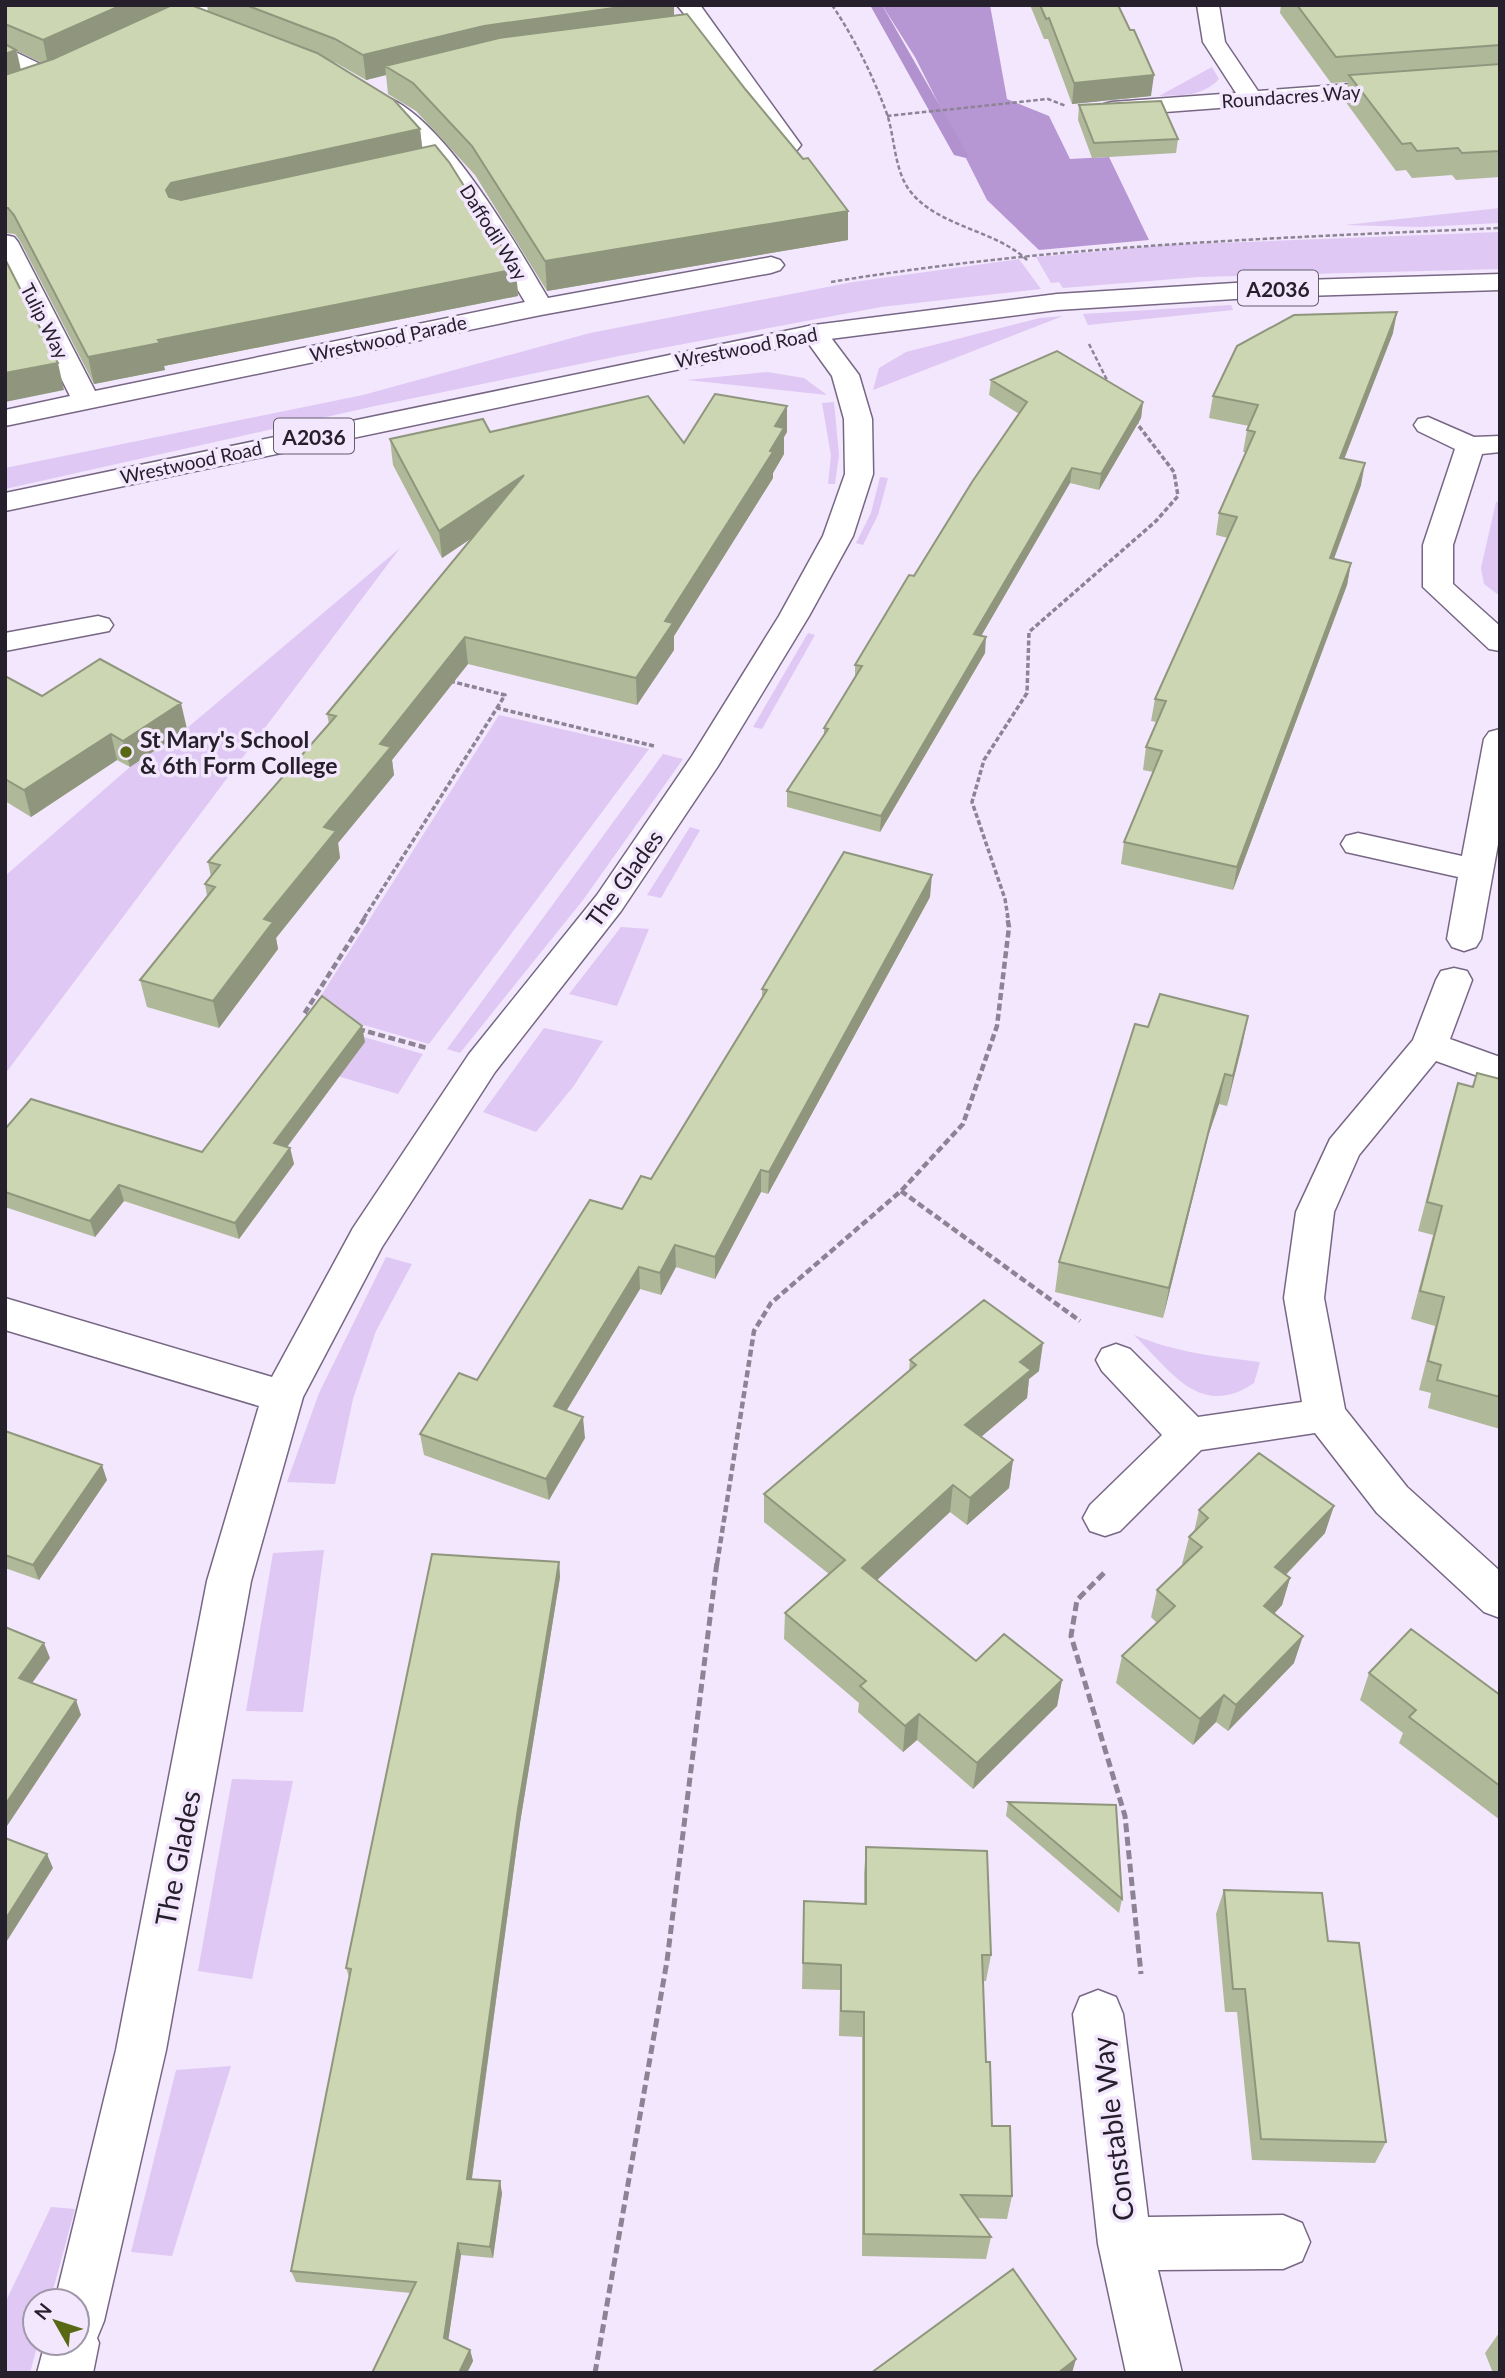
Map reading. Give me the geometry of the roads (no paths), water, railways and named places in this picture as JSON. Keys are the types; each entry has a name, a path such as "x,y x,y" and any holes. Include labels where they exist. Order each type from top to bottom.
{"street":[{"path":"688,5 709,30 789,145"},
{"path":"1208,5 1214,42 1252,99"},
{"path":"138,38 201,16"},
{"path":"628,40 709,30"},
{"path":"5,54 60,72 16,88"},
{"name":"Roundacres Way","path":"1082,111 1500,80"},
{"name":"Daffodil Way","path":"389,83 363,92 406,118 464,183 541,307"},
{"name":"Daffodil Way","path":"416,166 443,160"},
{"name":"Tulip Way","path":"5,242 86,400"},
{"name":"Wrestwood Parade","path":"5,418 541,307 771,265"},
{"name":"Wrestwood Road","path":"5,502 814,333 1057,302 1268,289 1500,282"},
{"name":"The Glades","path":"85,2287 141,2050 229,1581 282,1397 367,1238 482,1063 609,903 708,759 838,536 859,474 858,419 845,375 814,333"},
{"path":"1428,425 1470,446 1500,444"},
{"path":"1470,446 1438,545 1438,587 1500,642"},
{"path":"5,642 98,625"},
{"path":"1464,939 1500,739"},
{"path":"1359,844 1475,870"},
{"path":"1454,980 1429,1045 1342,1149 1315,1212 1304,1298 1325,1415 1392,1500 1500,1599"},
{"path":"1429,1045 1500,1071"},
{"path":"5,1314 282,1397"},
{"path":"1116,1360 1189,1435"},
{"path":"1105,1518 1189,1435 1325,1415"},
{"name":"Constable Way","path":"1098,2014 1125,2244 1154,2373"},
{"name":"Constable Way","path":"1125,2244 1283,2242"}],"waterway":[{"path":"876,5 961,155"}],"place":[{"name":"St Mary's School & 6th Form College","path":"126,752"}]}
